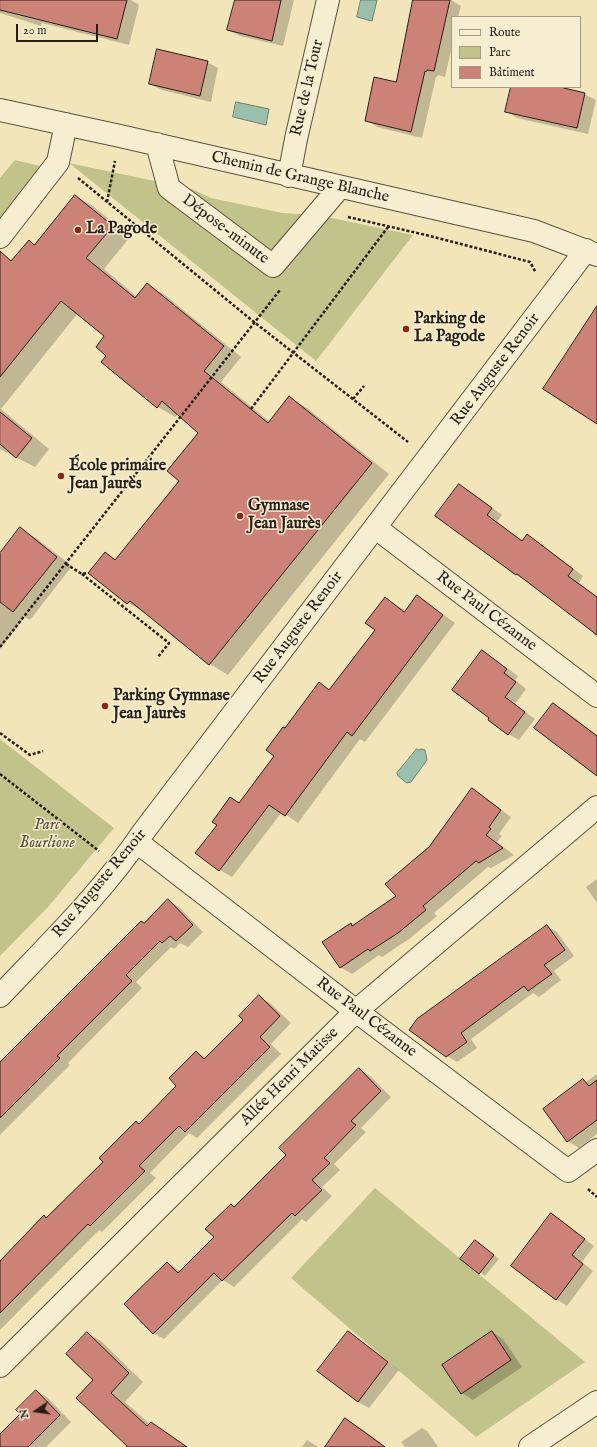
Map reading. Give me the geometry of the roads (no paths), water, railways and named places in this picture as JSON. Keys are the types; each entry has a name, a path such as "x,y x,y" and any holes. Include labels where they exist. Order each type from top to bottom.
{"street":[{"name":"Rue de la Tour","path":"289,176 328,0"},
{"name":"Chemin de Grange Blanche","path":"0,110 157,144 289,176 534,231 592,253"},
{"path":"0,237 58,162 66,124"},
{"name":"Dépose-minute","path":"157,144 169,188 273,266 348,189"},
{"name":"Rue Auguste Renoir","path":"0,996 70,923 119,866 376,528 592,253"},
{"name":"Rue Paul Cézanne","path":"376,528 597,696"},
{"name":"Allée Henri Matisse","path":"0,1366 356,1012 597,807"},
{"name":"Rue Paul Cézanne","path":"136,842 356,1012 568,1171 597,1150"},
{"path":"546,1443 597,1402"}],"place":[{"name":"La Pagode","path":"78,230"},
{"name":"Parking de La Pagode","path":"406,329"},
{"name":"École primaire Jean Jaurès","path":"61,476"},
{"name":"Gymnase Jean Jaurès","path":"240,516"},
{"name":"Parking Gymnase Jean Jaurès","path":"105,706"}],"park label":[{"name":"Parc Bourlione","path":"47,835"}]}
